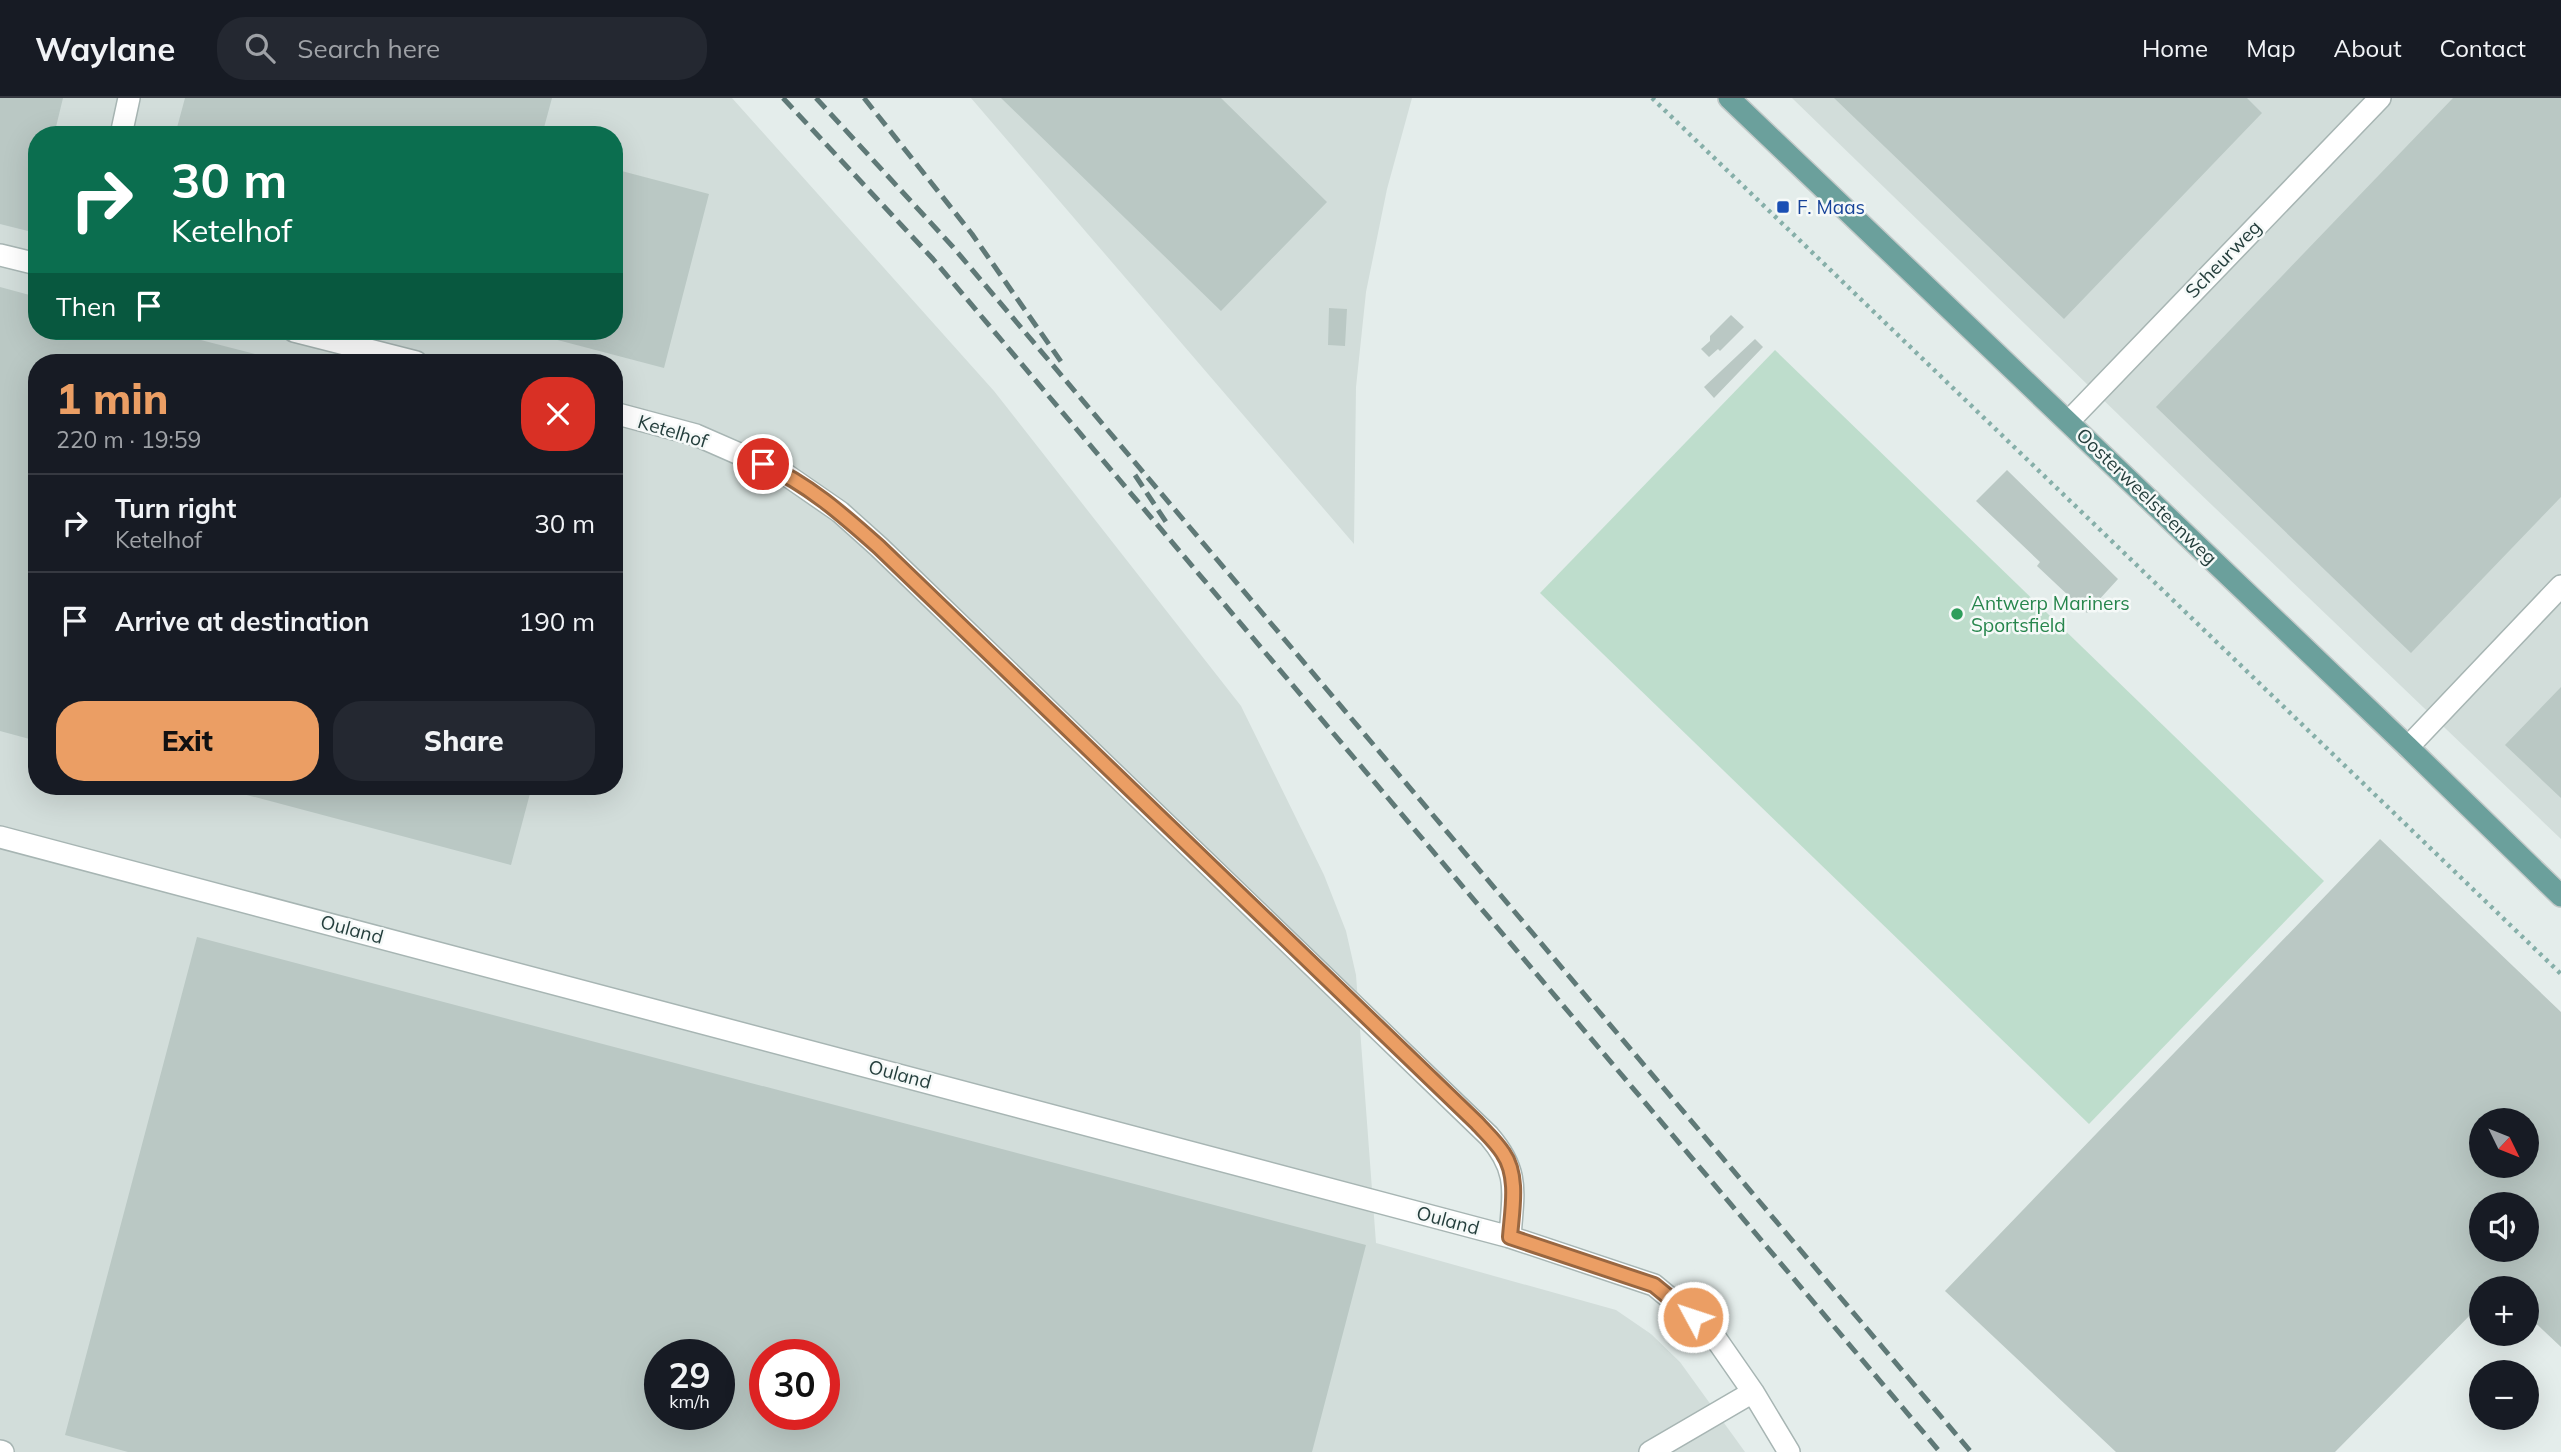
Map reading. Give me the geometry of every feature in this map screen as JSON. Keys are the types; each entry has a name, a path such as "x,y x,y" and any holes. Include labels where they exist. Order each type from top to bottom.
{"main road":[{"name":"Oosterweelsteenweg","path":"1729,98 2409,747 2561,896"}],"street":[{"path":"123,126 129,98"},
{"name":"Scheurweg","path":"2068,421 2380,98"},
{"path":"0,255 28,262"},
{"path":"330,340 385,354"},
{"name":"Ketelhof","path":"623,415 696,435 785,474 840,512 879,547 1489,1136 1504,1153 1510,1167 1513,1192 1510,1237"},
{"path":"2409,747 2561,586"},
{"name":"Ouland","path":"0,837 1510,1237 1654,1285 1712,1333 1753,1392 1789,1452"},
{"path":"1650,1452 1753,1392"}],"path":[{"path":"1652,98 2561,974"}],"shaded area":[{"path":"0,98 732,98 994,391 1241,706 1324,875 1346,931 1356,975 1376,1243 1616,1310 1651,1334 1680,1362 1745,1452 0,1452"},
{"path":"971,98 1412,98 1387,189 1366,292 1356,387 1354,544"},
{"path":"1792,98 2561,98 2561,839 2191,485"}],"green space":[{"path":"1775,350 2324,881 2089,1124 1540,593"}],"building":[{"path":"0,98 63,98 56,126 28,126 28,231 0,224"},
{"path":"185,98 552,98 544,126 177,126"},
{"path":"1001,98 1221,98 1327,202 1221,311"},
{"path":"1834,98 2247,98 2262,113 2064,319"},
{"path":"2453,98 2561,98 2561,497 2411,653 2156,407"},
{"path":"623,171 709,194 664,368 623,357 623,354 611,354 557,340 623,340"},
{"path":"0,287 28,295 28,340 201,340 255,354 28,354 28,739 0,731"},
{"path":"1329,308 1347,309 1345,346 1328,345"},
{"path":"1731,315 1744,327 1720,351 1718,349 1709,357 1701,349"},
{"path":"1755,339 1763,347 1714,398 1704,387"},
{"path":"2007,470 2118,579 2087,613 2037,566 2040,562 1976,501"},
{"path":"2561,687 2561,798 2505,745"},
{"path":"247,795 530,795 511,865"},
{"path":"2380,839 2561,1012 2561,1347 2539,1326 2539,1276 2469,1276 2469,1316 2335,1452 2116,1452 1945,1291"},
{"path":"197,937 1366,1245 1312,1452 128,1452 65,1435"}],"railway":[{"path":"783,98 933,259 1940,1452"},
{"path":"816,98 953,247 1971,1452"},
{"path":"864,98 972,234 1062,363"},
{"path":"1135,475 1166,522"}],"place":[{"name":"F. Maas","path":"1783,207"},
{"name":"Antwerp Mariners Sportsfield","path":"1957,614"}],"route":[{"path":"763,464 785,474 840,512 879,547 1477,1123 1504,1153 1510,1167 1513,1192 1510,1237 1654,1285 1693,1317"}]}
